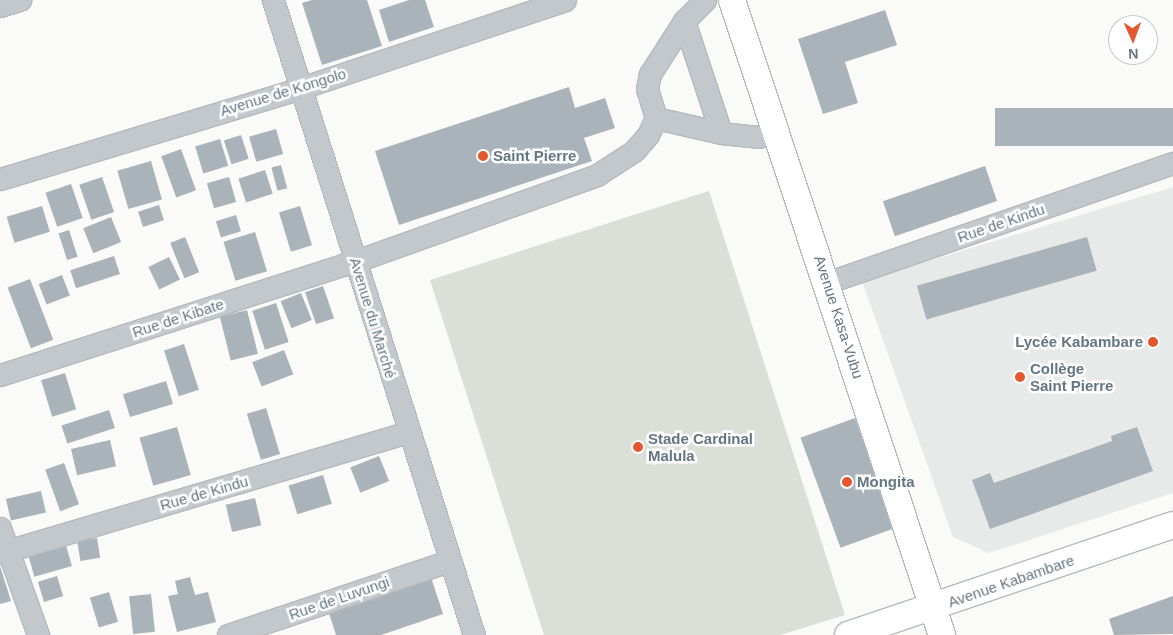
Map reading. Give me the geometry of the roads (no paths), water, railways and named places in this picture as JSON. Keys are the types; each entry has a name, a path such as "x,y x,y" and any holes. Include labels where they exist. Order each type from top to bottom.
{"main road":[{"name":"Avenue Kasa-Vubu","path":"732,0 829,282 942,635"},
{"name":"Avenue Kabambare","path":"848,635 933,608 1173,525"}],"street":[{"path":"0,6 20,0"},
{"name":"Avenue du Marché","path":"273,0 408,432 474,635"},
{"name":"Avenue de Kongolo","path":"0,180 301,88 565,0"},
{"path":"705,0 684,21 650,74 647,89 656,118 721,133 758,137 777,132"},
{"path":"684,21 721,133"},
{"name":"Rue de Kibate","path":"0,375 356,261 597,174 634,151 656,118"},
{"name":"Rue de Kindu","path":"829,282 1173,163"},
{"name":"Rue de Kindu","path":"4,552 408,432"},
{"path":"0,528 4,552 38,635"},
{"name":"Rue de Luvungi","path":"228,635 449,561"}],"place":[{"name":"Saint Pierre","path":"483,156"},
{"name":"Lycée Kabambare","path":"1153,342"},
{"name":"Collège Saint Pierre","path":"1020,377"},
{"name":"Stade Cardinal Malula","path":"638,447"},
{"name":"Mongita","path":"847,482"}]}
